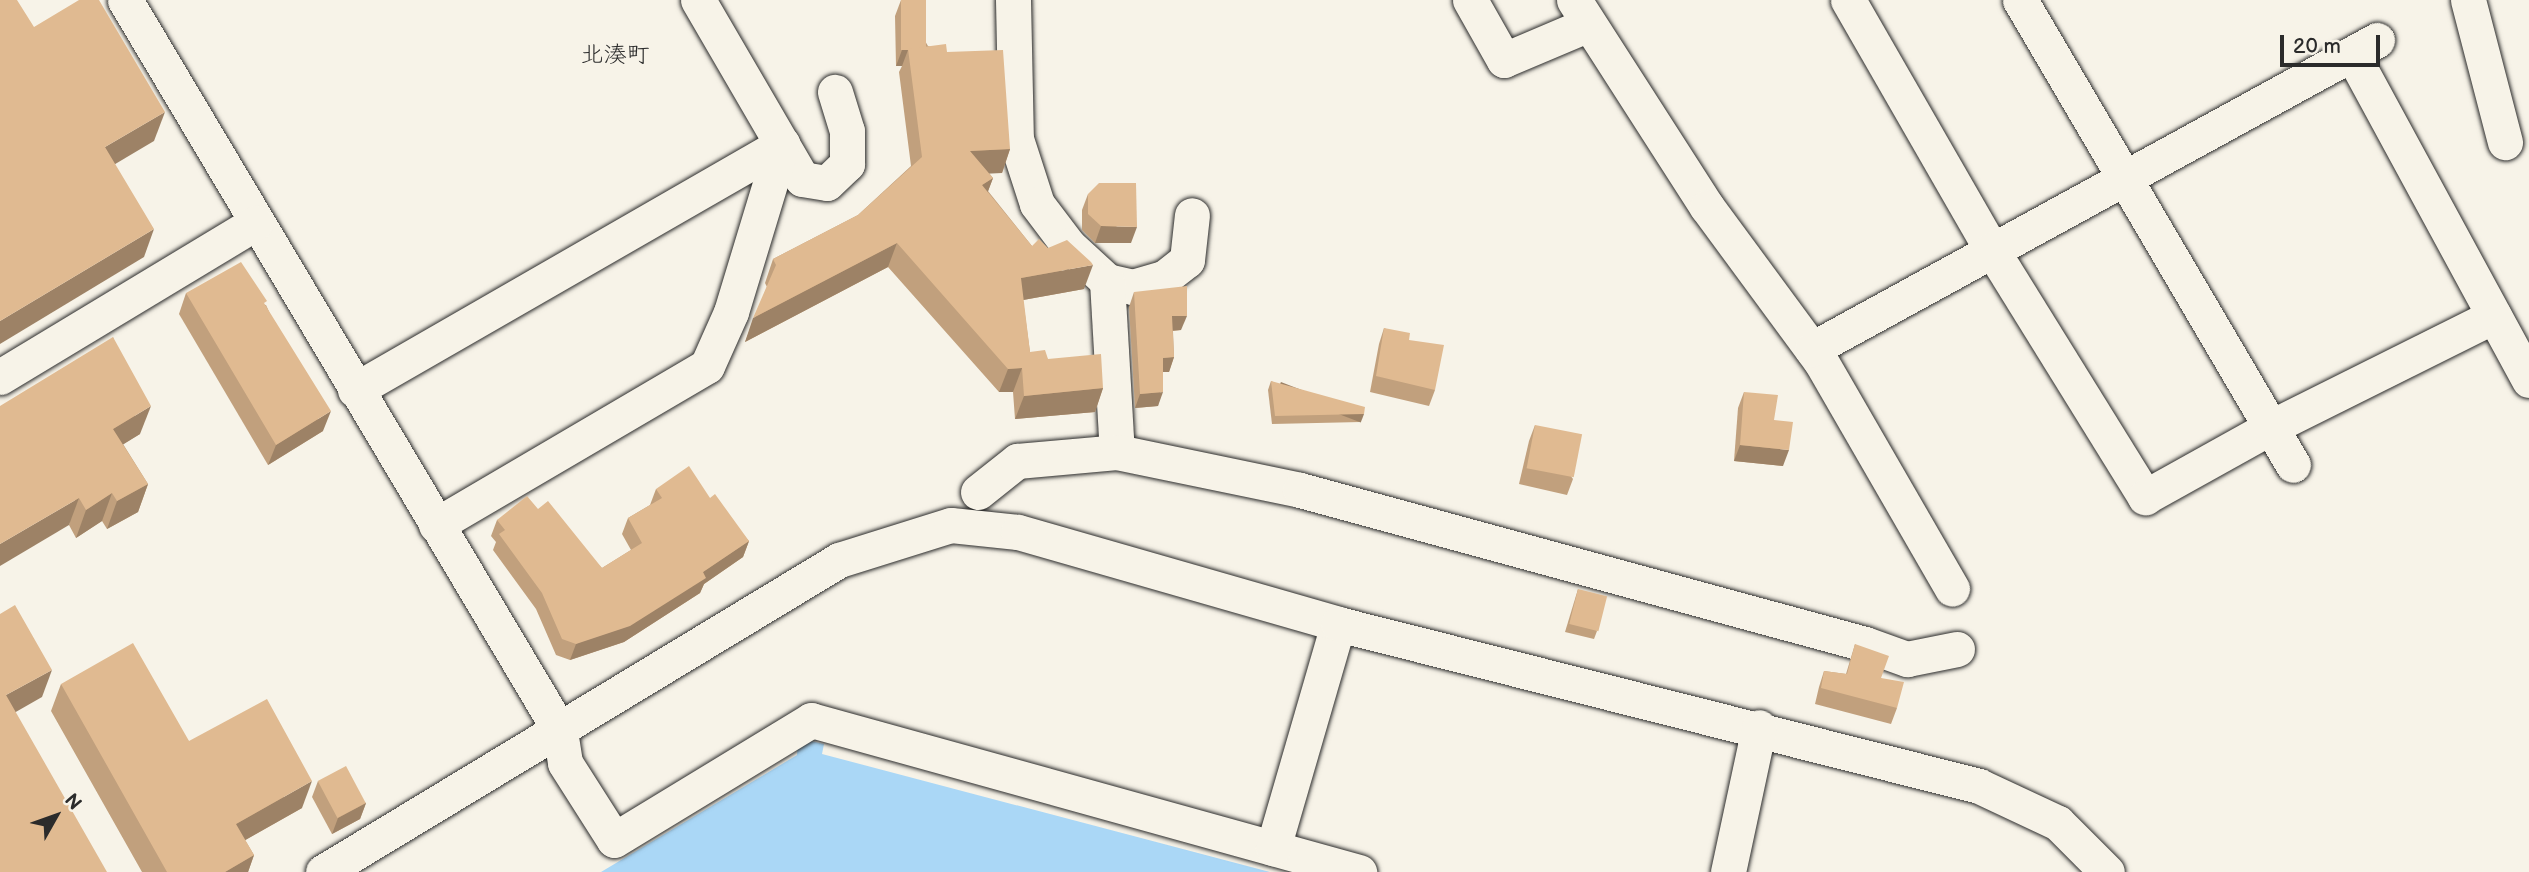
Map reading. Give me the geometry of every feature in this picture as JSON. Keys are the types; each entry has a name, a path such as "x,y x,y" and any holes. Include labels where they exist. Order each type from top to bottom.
{"street":[{"path":"125,0 255,223 560,731 565,763 614,840 811,720 1359,872"},
{"path":"1013,0 1016,139 1037,204 1068,245 1107,281 1132,288 1164,278 1187,260 1192,215"},
{"path":"1470,0 1504,60 1581,13 1707,207 1812,349 1952,589"},
{"path":"1848,0 1992,250 2145,497 2271,427 2494,316"},
{"path":"2020,0 2293,465"},
{"path":"2468,0 2505,142"},
{"path":"703,1 802,179 827,183 848,164 847,131 835,92"},
{"path":"1812,349 2365,47 2494,316 2529,380"},
{"path":"355,390 782,144"},
{"path":"436,525 707,366 731,312 782,144"},
{"path":"0,377 255,223"},
{"path":"1107,281 1117,452"},
{"path":"978,492 1017,461 1117,452 1300,490 1865,644 1907,659 1956,649"},
{"path":"323,872 560,731 839,559 951,525 1018,532 1338,624 1759,727 1979,786 2058,823 2107,872"},
{"path":"1273,848 1338,624"},
{"path":"1728,872 1759,727"}],"water":[{"path":"798,738 824,744 822,754 1270,872 601,872 797,755"}],"building":[{"path":"0,0 17,0 34,27 79,0 99,0 165,112 105,147 154,229 0,321"},
{"path":"901,0 926,0 926,50 901,50"},
{"path":"946,44 947,52 1003,50 1010,149 970,151 993,178 982,185 1032,246 1039,239 1048,248 1067,240 1093,265 1021,278 1030,352 1045,350 1048,359 1101,354 1103,388 1024,396 1022,368 1008,369 897,243 753,318 776,265 773,259 858,215 922,157 908,49"},
{"path":"1099,183 1136,183 1137,227 1101,226 1088,214 1088,194"},
{"path":"241,262 331,411 276,445 186,293"},
{"path":"1187,286 1187,316 1172,316 1174,357 1163,358 1163,392 1140,394 1134,292"},
{"path":"1384,328 1410,333 1409,340 1444,345 1435,390 1376,376"},
{"path":"113,337 151,406 113,429 148,484 117,501 112,493 86,510 79,498 0,544 0,406"},
{"path":"1271,381 1365,407 1364,414 1275,416"},
{"path":"1744,392 1778,395 1774,420 1793,422 1789,450 1740,445"},
{"path":"1535,425 1582,434 1574,477 1527,468"},
{"path":"689,466 710,498 715,494 749,541 703,572 706,578 630,626 576,644 562,639 542,593 499,534 505,530 497,520 527,496 538,509 548,501 602,568 642,543 628,518 662,498 656,489"},
{"path":"1578,589 1607,596 1598,631 1569,624"},
{"path":"15,605 52,670 6,695 107,872 0,872 0,614"},
{"path":"133,643 189,741 267,699 312,781 236,824 254,855 225,872 167,872 61,684"},
{"path":"1855,644 1889,656 1881,678 1904,682 1897,708 1821,688 1824,671 1847,674"},
{"path":"346,766 366,803 337,818 318,781"}],"district":[{"name":"北湊町","path":"615,55"}]}
